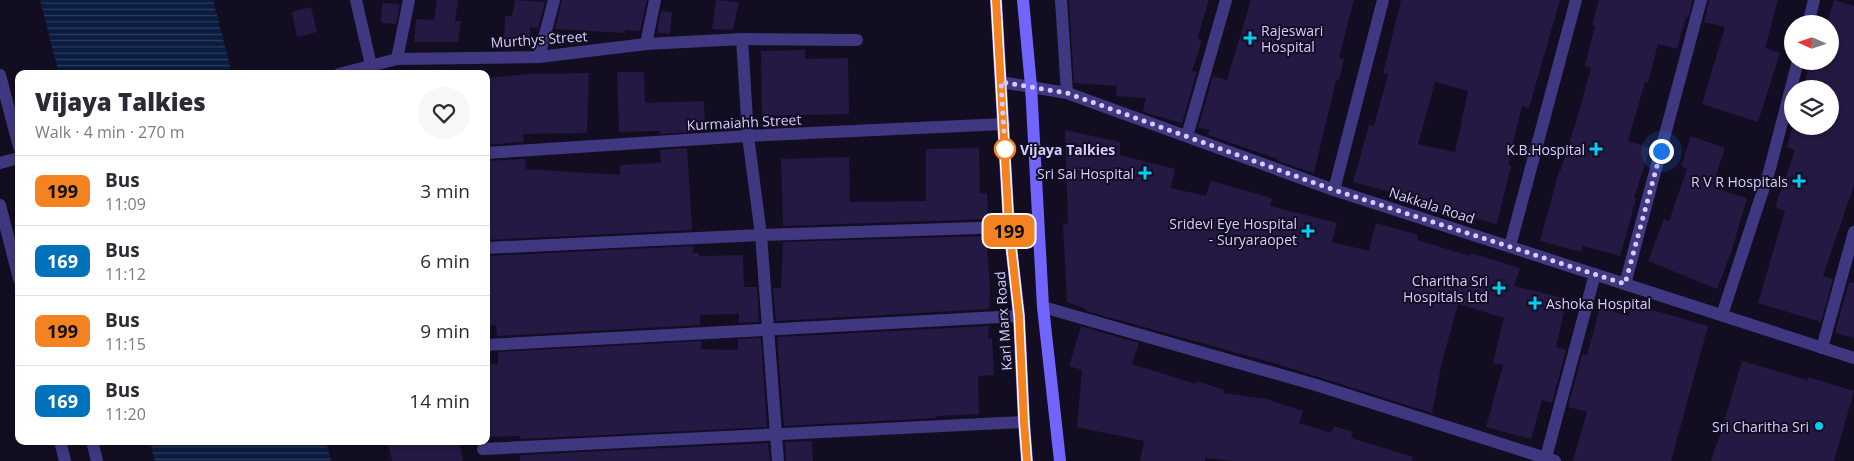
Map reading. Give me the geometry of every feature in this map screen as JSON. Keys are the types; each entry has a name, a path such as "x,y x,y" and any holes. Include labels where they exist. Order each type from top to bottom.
{"main road":[{"name":"Karl Marx Road","path":"996,0 1009,227 1019,316 1027,461"},
{"path":"1023,0 1031,86 1043,307 1060,461"}],"street":[{"path":"356,0 372,70"},
{"path":"397,59 409,0"},
{"path":"539,57 554,0"},
{"path":"646,44 655,0"},
{"path":"1061,0 1067,93"},
{"path":"1187,136 1226,0"},
{"path":"1334,190 1384,0"},
{"path":"1510,246 1576,0"},
{"path":"1625,284 1701,0"},
{"path":"1810,15 1814,0"},
{"path":"742,39 748,136 761,235 778,461"},
{"name":"Murthys Street","path":"372,70 397,59 539,57 646,44 742,39 857,40"},
{"path":"1722,315 1769,172 1796,70"},
{"path":"0,75 15,132"},
{"name":"Nakkala Road","path":"1001,82 1067,93 1334,190 1854,358"},
{"name":"Kurmaiahh Street","path":"490,153 748,136 1004,124"},
{"path":"0,163 15,159"},
{"path":"0,205 15,263"},
{"path":"490,248 761,235 1009,227"},
{"path":"1822,348 1854,232"},
{"path":"1043,307 1316,385 1549,460 1595,274"},
{"path":"490,345 1019,316"},
{"path":"483,451 1024,422"},
{"path":"61,445 65,461"},
{"path":"93,445 97,461"}],"water":[{"path":"40,0 213,0 231,70 58,70"},
{"path":"151,445 327,445 331,461 155,461"}],"building":[{"path":"437,0 458,0 455,21 461,21 458,42 414,42 416,19 434,20"},
{"path":"515,0 545,2 538,28 530,27 530,46 504,45 505,16 512,16"},
{"path":"562,0 647,0 640,31 625,30 625,33 555,29"},
{"path":"716,0 739,2 733,30 712,29"},
{"path":"1069,0 1209,0 1197,39 1202,40 1192,71 1197,72 1182,123 1143,112 1146,98 1116,96 1117,86 1074,83"},
{"path":"1251,0 1354,0 1339,58 1344,59 1339,81 1336,80 1314,173 1208,135 1210,130 1198,127 1213,76 1227,80"},
{"path":"1401,0 1560,0 1529,108 1522,106 1508,165 1511,166 1497,224 1416,204 1417,199 1353,182 1369,125 1374,126 1388,74 1383,73","holes":["1435,82 1468,91 1455,152 1418,144"]},
{"path":"1599,0 1693,0 1677,49 1658,44 1648,83 1645,82 1628,141 1650,148 1634,198 1636,199 1620,256 1583,246 1581,252 1540,241 1559,171 1578,115 1591,68 1585,66 1595,26 1592,25"},
{"path":"1709,0 1778,0 1765,48 1780,53 1758,122 1702,104 1725,27 1704,22"},
{"path":"1834,0 1854,6 1854,185 1823,276 1833,279 1821,322 1758,303 1785,211 1775,207 1795,150 1787,147 1790,135 1839,135 1839,80 1806,80 1808,70 1839,70 1839,15 1830,15"},
{"path":"382,3 400,4 396,24 381,23"},
{"path":"311,7 317,32 297,37 292,12"},
{"path":"661,11 672,12 670,34 657,33"},
{"path":"805,50 805,59 848,58 849,114 762,116 761,51"},
{"path":"617,72 644,72 645,103 704,101 705,131 660,134 660,131 619,132"},
{"path":"589,73 587,133 523,134 524,142 490,145 490,78 528,74"},
{"path":"1065,130 1120,142 1120,155 1175,169 1171,188 1206,196 1211,181 1272,198 1270,206 1337,223 1332,242 1369,251 1376,223 1418,235 1417,240 1470,256 1471,253 1520,268 1514,286 1567,299 1556,347 1566,350 1552,403 1542,400 1531,439 1486,427 1503,365 1493,363 1504,318 1458,304 1441,366 1432,413 1274,363 1086,311 1086,309 1067,302 1063,223 1068,224"},
{"path":"1691,136 1725,148 1713,184 1715,185 1714,188 1747,198 1733,247 1717,289 1648,261 1664,219 1669,221 1687,169 1681,166"},
{"path":"687,148 692,230 490,240 490,161 525,159 526,169 620,175 620,165 661,163 660,150"},
{"path":"979,148 980,193 987,193 988,219 783,226 781,159 849,157 850,202 926,201 926,149"},
{"path":"986,236 990,287 989,309 776,321 773,288 781,288 783,242"},
{"path":"693,246 693,253 699,253 699,256 743,255 744,287 757,287 759,322 739,323 739,314 700,315 700,325 497,336 496,325 490,326 490,256"},
{"path":"1849,282 1854,283 1854,338 1835,333"},
{"path":"1632,304 1708,326 1671,461 1573,461 1587,412 1568,407 1582,354 1587,355 1600,307 1628,316"},
{"path":"989,326 988,339 992,338 994,375 978,376 979,414 784,426 777,337"},
{"path":"1081,326 1139,343 1132,364 1196,384 1197,381 1224,390 1223,393 1266,399 1303,411 1299,423 1332,433 1334,426 1353,432 1351,438 1413,457 1412,461 1233,461 1205,458 1205,461 1140,461 1144,441 1077,427 1082,370 1069,366"},
{"path":"761,338 767,427 520,439 520,436 490,437 490,364 498,364 498,352 701,341 701,349 738,350 738,339"},
{"path":"1742,361 1807,380 1808,377 1854,391 1834,461 1711,461"},
{"path":"812,441 813,461 786,461 785,442"},
{"path":"768,443 770,461 520,461 520,455"},
{"path":"388,445 460,445 463,461 392,461"}],"bus line":[{"name":"199","path":"996,0 1009,227 1019,316 1027,461"}],"place":[{"name":"Rajeswari Hospital","path":"1250,38"},
{"name":"Vijaya Talkies","path":"1005,149"},
{"name":"K.B.Hospital","path":"1596,149"},
{"name":"Sri Sai Hospital","path":"1145,173"},
{"name":"R V R Hospitals","path":"1799,181"},
{"name":"Sridevi Eye Hospital - Suryaraopet","path":"1308,231"},
{"name":"Charitha Sri Hospitals Ltd","path":"1499,288"},
{"name":"Ashoka Hospital","path":"1535,303"},
{"name":"Sri Charitha Sri","path":"1819,426"}],"route":[{"path":"1005,149 1001,82 1067,93 1334,190 1625,284 1661,151"}]}
